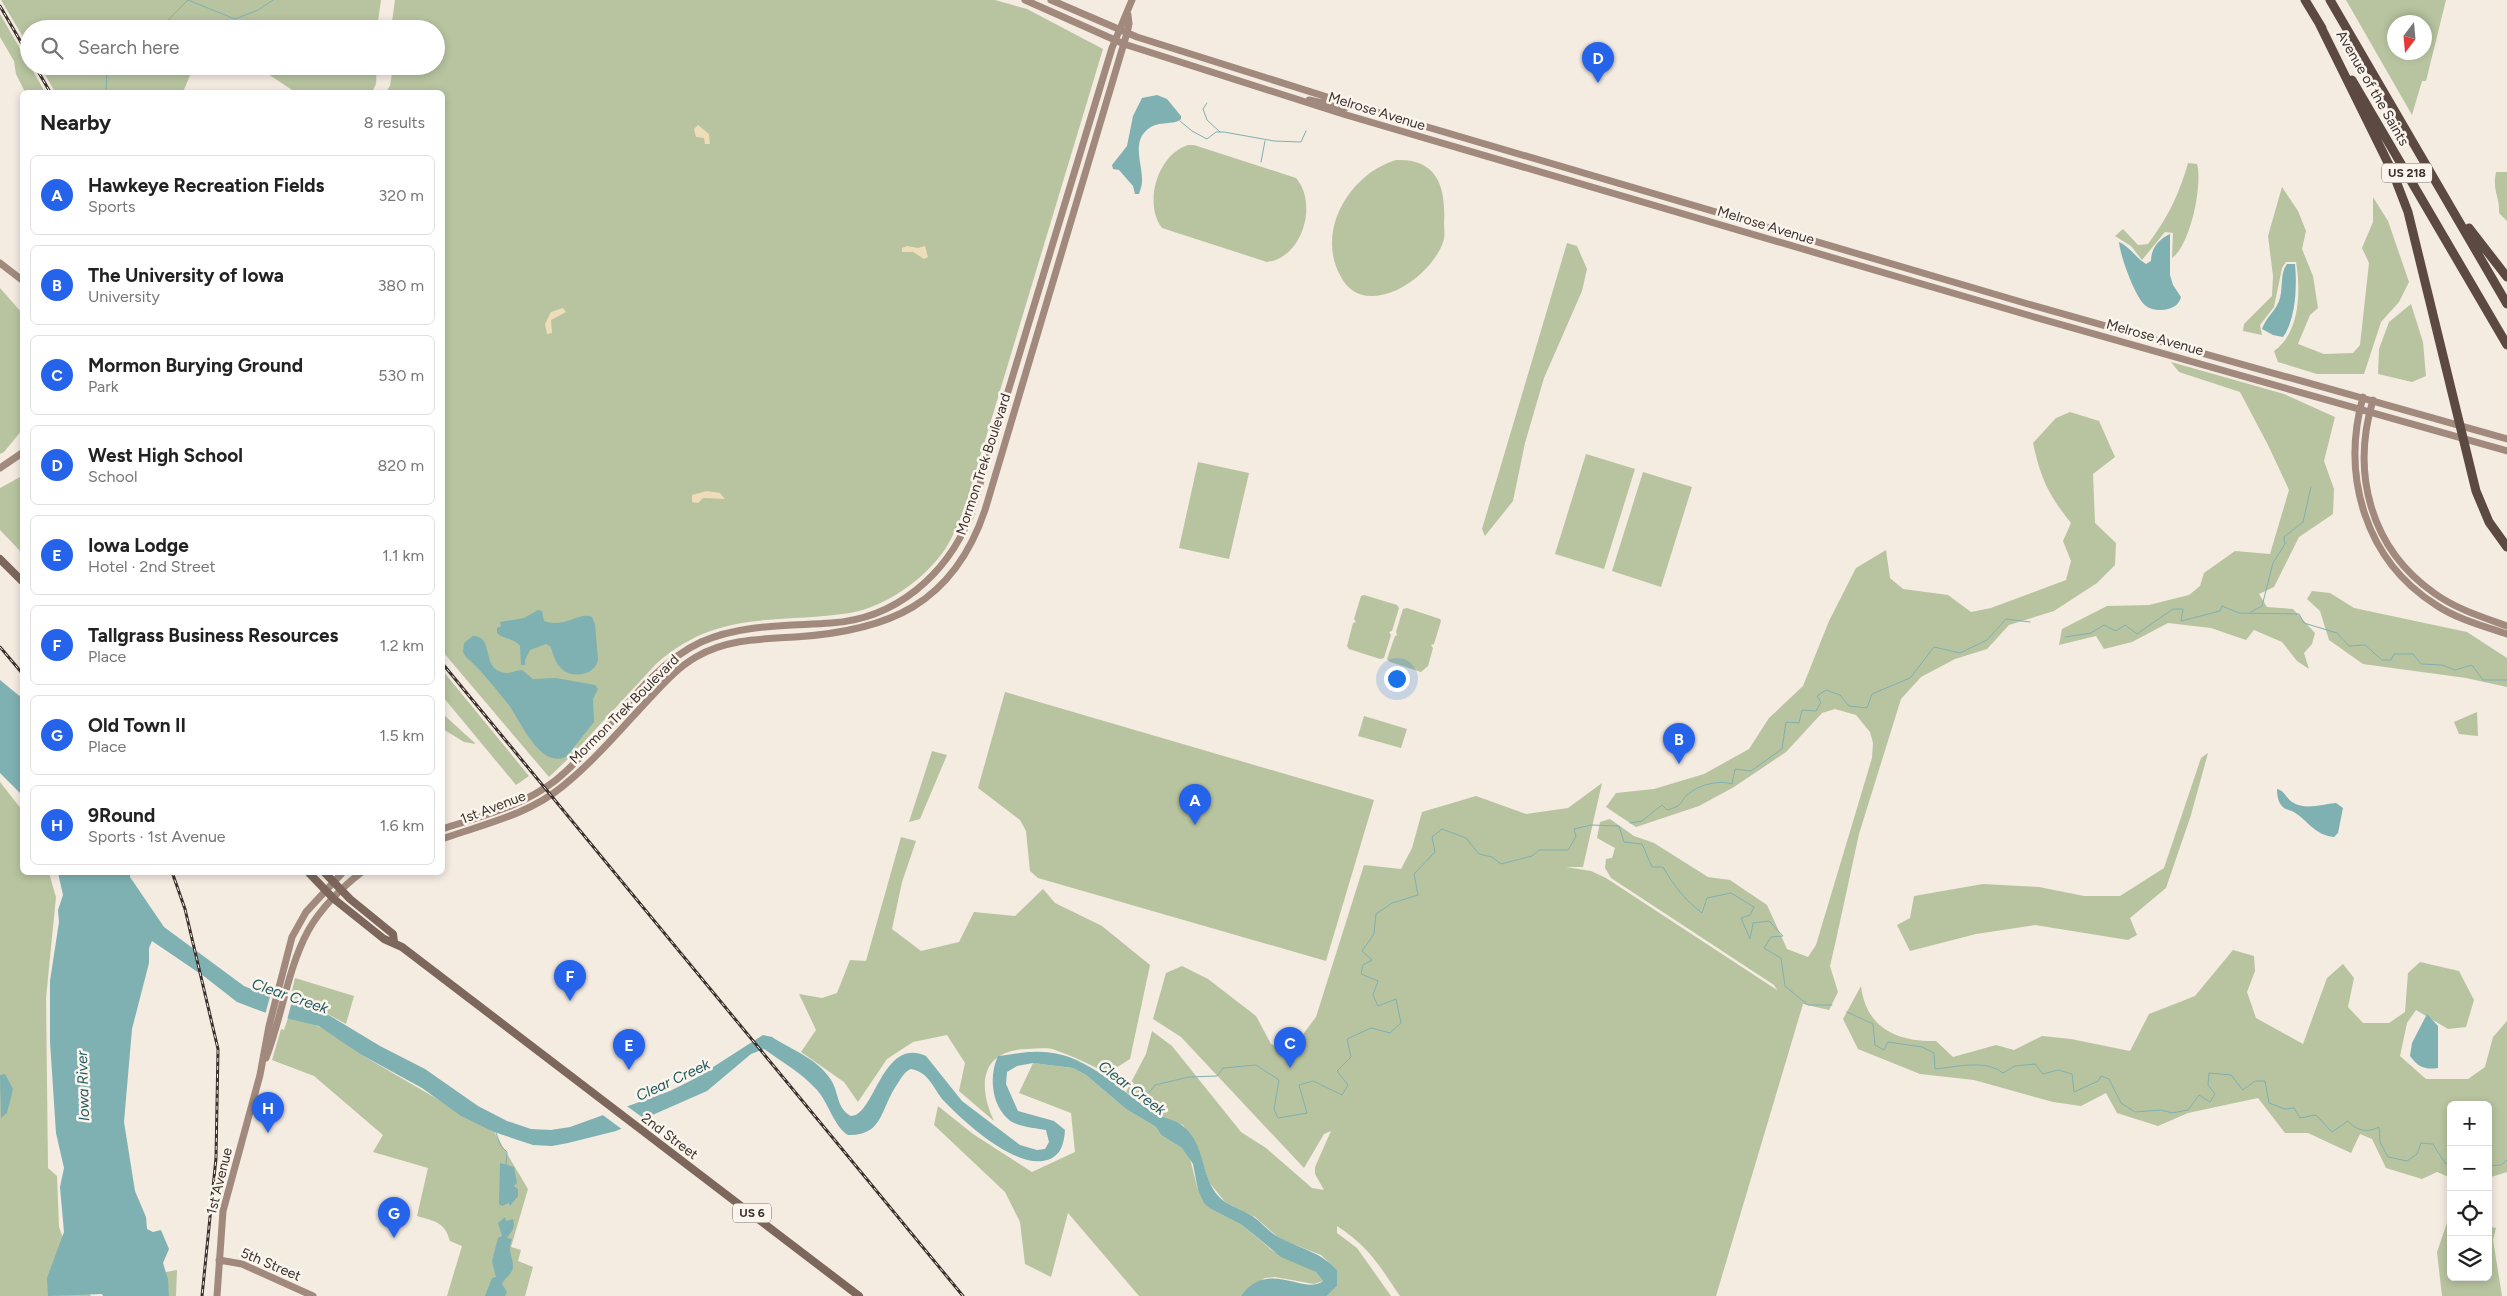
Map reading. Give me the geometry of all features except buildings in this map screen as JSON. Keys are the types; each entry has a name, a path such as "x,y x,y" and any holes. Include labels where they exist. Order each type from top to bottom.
{"highway":[{"name":"Avenue of the Saints","path":"2305,0 2507,345"},
{"name":"Avenue of the Saints","path":"2330,0 2507,304"},
{"path":"2319,23 2392,173 2408,212 2463,438 2482,507 2507,547"},
{"path":"2370,69 2473,234 2507,277"}],"main road":[{"name":"Melrose Avenue","path":"1025,0 1114,41 1299,100 2037,318 2507,451"},
{"name":"Melrose Avenue","path":"1051,0 1118,30 1346,103 2028,304 2364,397 2507,439"},
{"name":"Mormon Trek Boulevard","path":"551,796 582,769 670,676 697,657 719,646 742,640 838,634 880,623 918,604 943,582 960,561 974,537 985,510 1124,44 1132,0"},
{"name":"Mormon Trek Boulevard","path":"547,786 567,770 663,668 684,651 713,637 740,630 833,623 864,618 912,594 946,561 958,543 970,517 1114,41 1121,22 1128,15"},
{"path":"1299,100 1321,101 1345,108"},
{"path":"0,263 20,278"},
{"path":"2364,397 2360,408 2356,480 2359,498 2368,525 2390,565 2419,593 2438,606 2457,616 2507,634"},
{"path":"2373,400 2369,411 2364,450 2366,491 2371,512 2383,538 2399,561 2418,581 2435,594 2470,613 2507,626"},
{"path":"0,468 20,454"},
{"path":"0,559 20,578"},
{"name":"1st Avenue","path":"445,828 516,805 547,786"},
{"name":"1st Avenue","path":"445,838 519,813 551,796"},
{"name":"2nd Street","path":"311,875 334,899 384,939 394,942 603,1102 799,1248 859,1296"},
{"name":"2nd Street","path":"327,875 342,891 393,934 394,942"},
{"name":"1st Avenue","path":"217,1296 218,1260 223,1211 260,1075 269,1026 295,930 306,912 340,875"},
{"name":"1st Avenue","path":"260,1075 278,1028 300,949 309,929 334,899 359,875"},
{"name":"5th Street","path":"218,1260 242,1264 313,1296"}],"green space":[{"path":"1,0 381,0 378,20 20,20 20,32"},
{"path":"395,0 995,0 1027,9 1103,49 964,510 951,539 938,559 904,590 864,610 823,616 748,622 702,634 679,646 656,664 549,777 445,654 445,90 387,90 392,75 445,75 445,20 392,20"},
{"path":"2346,0 2446,0 2432,57 2432,15 2387,15 2387,60 2431,60 2426,81 2422,81 2412,115"},
{"path":"0,14 20,49 20,75 35,75 44,90 24,90 16,74 14,61 0,37"},
{"path":"45,75 190,75 184,90 54,90"},
{"path":"270,75 376,75 376,84 373,90 292,90"},
{"path":"1188,145 1194,145 1296,178 1303,189 1306,201 1306,215 1298,240 1290,251 1279,258 1267,262 1162,228 1156,218 1154,206 1157,180 1169,158 1177,150"},
{"path":"1396,160 1422,164 1436,178 1441,187 1443,198 1444,239 1434,259 1416,278 1405,286 1382,295 1362,295 1346,285 1334,260 1332,242 1335,224 1341,207 1351,191 1379,167"},
{"path":"2188,163 2197,164 2198,186 2194,214 2184,241 2172,258 2173,233 2165,232 2142,260 2131,246 2115,236 2123,229 2138,245 2148,244 2172,205"},
{"path":"2496,172 2507,172 2507,221 2499,213 2495,189"},
{"path":"2282,187 2298,211 2306,231 2302,249 2313,276 2318,308 2310,315 2298,344 2324,354 2353,353 2360,345 2369,263 2362,248 2373,222 2373,197 2388,221 2409,282 2399,302 2381,322 2364,374 2317,374 2278,362 2274,351 2289,334 2297,311 2298,273 2296,262 2286,262 2282,268 2274,307 2260,325 2262,335 2243,331 2244,324 2272,296 2273,276 2268,236"},
{"path":"1567,243 1577,246 1587,269 1582,291 1544,378 1525,443 1513,501 1485,536 1482,529"},
{"path":"0,288 20,311 20,432 4,452 0,454"},
{"path":"2411,304 2423,342 2426,376 2412,382 2378,374 2379,349 2389,322"},
{"path":"2171,362 2284,394 2335,417 2324,461 2334,489 2333,514 2299,537 2274,587 2259,594 2267,607 2293,609 2315,633 2312,644 2304,653 2309,669 2297,661 2282,642 2254,630 2246,640 2211,628 2168,623 2132,642 2104,649 2096,636 2059,645 2062,629 2107,606 2149,605 2189,595 2200,586 2204,573 2235,551 2270,554 2289,490 2268,445 2240,392 2179,372"},
{"path":"2070,412 2099,421 2115,457 2093,474 2095,523 2116,543 2115,565 2097,583 2054,611 2009,625 1987,649 1955,659 1921,677 1901,699 1859,834 1830,966 1838,992 1829,1010 1803,1004 1716,1296 1400,1296 1365,1249 1337,1226 1337,1233 1357,1248 1391,1296 1327,1296 1337,1286 1337,1270 1321,1255 1280,1239 1255,1217 1225,1202 1209,1182 1198,1148 1183,1125 1157,1114 1126,1092 1146,1054 1152,1031 1172,1046 1241,1132 1266,1148 1312,1188 1324,1190 1315,1174 1315,1167 1331,1131 1324,1134 1304,1168 1181,1037 1153,1019 1166,973 1182,966 1208,979 1256,1016 1271,1044 1296,1055 1304,1033 1316,1017 1364,865 1401,869 1412,848 1422,812 1476,796 1526,814 1568,808 1602,783 1583,867 1566,867 1591,871 1606,878 1777,990 1774,985 1611,878 1605,868 1606,859 1612,858 1615,848 1597,838 1600,822 1610,819 1634,836 1654,843 1708,877 1730,880 1767,905 1787,949 1808,957 1816,945 1872,758 1873,743 1870,732 1856,715 1835,709 1822,713 1786,752 1734,787 1699,806 1636,827 1606,807 1616,793 1654,789 1704,774 1749,749 1769,718 1803,686 1829,621 1856,568 1886,550 1890,578 1903,589 1948,595 1971,612 1991,608 2066,580 2071,561 2063,541 2071,523 2046,486 2033,443 2056,418"},
{"path":"1586,454 1635,469 1604,569 1555,554"},
{"path":"1198,462 1249,473 1229,559 1179,548"},
{"path":"1643,472 1692,487 1661,587 1612,571"},
{"path":"20,477 20,551 0,530 0,488"},
{"path":"2312,591 2330,593 2354,608 2467,632 2507,658 2507,687 2466,678 2363,664 2329,640 2320,611 2307,599"},
{"path":"1364,595 1397,605 1399,608 1392,631 1389,632 1391,635 1384,658 1380,659 1349,649 1347,646 1353,623 1356,622 1354,619 1361,596"},
{"path":"1407,608 1440,619 1441,621 1434,644 1431,645 1433,648 1428,666 1421,672 1390,662 1387,659 1397,635 1396,632 1403,609"},
{"path":"445,673 529,776 516,785 445,699"},
{"path":"1005,692 1374,800 1326,961 1038,878 1030,871 1026,831 1020,820 978,788"},
{"path":"2477,712 2478,736 2459,734 2454,722"},
{"path":"445,716 476,744 464,742 445,730"},
{"path":"1364,716 1407,729 1401,748 1358,736"},
{"path":"932,751 947,755 920,819 909,822"},
{"path":"2208,753 2191,815 2166,888 2130,918 2137,935 2128,940 2035,925 1976,934 1910,951 1897,925 1910,918 1914,896 1983,884 2039,887 2084,896 2120,896 2164,868 2201,758"},
{"path":"0,782 20,807 20,875 50,875 56,897 46,998 48,1168 57,1176 59,1227 76,1274 91,1296 0,1296"},
{"path":"901,837 916,841 902,882 892,929 921,951 959,942 974,912 1015,916 1043,889 1055,903 1102,926 1150,965 1130,1059 1108,1073 1052,1049 1028,1049 1000,1055 992,1062 985,1082 989,1107 994,1121 959,1091 965,1063 947,1035 913,1042 887,1059 858,1102 844,1082 801,1052 816,1030 799,994 822,998 837,993 850,960 866,961"},
{"path":"2233,950 2254,956 2255,971 2247,992 2256,1018 2303,1044 2327,978 2343,964 2354,978 2348,1007 2363,1023 2389,1023 2405,1012 2408,973 2420,962 2459,971 2474,1000 2466,1027 2448,1029 2416,1010 2407,1023 2400,1056 2426,1079 2468,1079 2485,1067 2493,1037 2507,1021 2507,1172 2492,1177 2492,1101 2447,1101 2447,1176 2437,1172 2422,1179 2386,1168 2372,1139 2360,1134 2351,1153 2308,1133 2285,1133 2258,1098 2188,1113 2158,1126 2117,1113 2106,1093 2081,1106 2053,1102 1974,1080 1920,1074 1858,1049 1843,1019 1861,986 1869,1012 1886,1030 1909,1039 1936,1041 1953,1057 1996,1045 2014,1050 2042,1036 2071,1039 2130,1051 2149,1014 2195,996"},
{"path":"295,978 354,996 346,1024 322,1011 292,1001 293,996 291,995"},
{"path":"288,1018 305,1021 326,1029 360,1054 494,1132 528,1189 511,1247 521,1250 518,1261 533,1267 525,1296 447,1296 462,1246 450,1241 445,1230 438,1223 417,1216 428,1168 373,1152 383,1135 314,1076 272,1060 281,1029 284,1030"},
{"path":"1033,1063 1073,1068 1086,1075 1126,1109 1156,1127 1161,1135 1182,1148 1189,1155 1198,1190 1211,1209 1242,1225 1273,1251 1316,1272 1323,1281 1314,1284 1275,1277 1265,1278 1241,1296 1139,1296 1068,1213 1051,1277 1025,1264 1020,1222 1005,1192 934,1125 938,1106 973,1134 1032,1172 1075,1152 1071,1113 1019,1093"},
{"path":"2447,1223 2447,1281 2492,1281 2492,1227 2496,1228 2493,1240 2502,1296 2442,1296 2437,1252"},
{"path":"177,1270 176,1296 169,1296 166,1272"}],"sand":[{"path":"698,125 709,134 710,144 705,144 704,138 696,137 694,129"},
{"path":"907,246 918,248 925,246 928,257 924,259 913,252 902,252 902,248"},
{"path":"563,308 566,312 551,320 552,333 547,334 545,324 551,312"},
{"path":"707,491 720,493 725,499 703,498 698,503 692,502 692,495"}],"water":[{"path":"1157,95 1167,99 1181,116 1181,119 1152,126 1143,134 1139,147 1142,183 1139,194 1135,194 1133,186 1119,170 1113,169 1112,165 1127,146 1133,116 1142,98"},
{"path":"2170,234 2170,275 2173,285 2181,297 2173,307 2162,310 2153,309 2146,306 2137,294 2125,266 2119,242 2146,264 2151,261 2152,252 2156,244"},
{"path":"2287,264 2295,264 2296,292 2291,321 2283,337 2273,335 2262,329 2279,302 2283,271"},
{"path":"538,610 542,611 544,621 552,623 565,622 582,616 592,617 595,624 598,659 594,668 584,674 568,673 558,665 550,646 546,644 530,650 525,660 525,665 521,665 520,646 497,633 497,628 501,626 500,622 524,618"},
{"path":"473,636 480,638 484,642 490,660 498,671 507,673 522,670 533,679 556,678 595,685 598,689 593,699 594,722 566,757 556,759 547,756 531,741 508,704 466,657 463,652 464,643"},
{"path":"0,680 20,696 20,793 0,773"},
{"path":"2277,789 2282,791 2297,805 2308,807 2336,803 2343,808 2338,833 2334,837 2322,834 2294,812 2284,808 2279,801"},
{"name":"Iowa River","path":"58,875 130,875 164,927 244,986 322,1011 380,1046 425,1069 478,1106 507,1121 531,1129 551,1130 570,1127 670,1091 696,1078 763,1035 772,1037 819,1066 834,1085 843,1109 851,1116 859,1113 867,1104 889,1066 899,1057 911,1053 926,1056 962,1101 1020,1145 1037,1150 1045,1149 1049,1142 1046,1130 1016,1124 1002,1113 993,1089 993,1072 998,1056 1024,1052 1049,1052 1065,1056 1094,1070 1148,1109 1184,1126 1198,1147 1209,1181 1218,1196 1225,1202 1252,1216 1278,1237 1325,1259 1337,1270 1337,1286 1327,1296 1241,1296 1251,1285 1263,1280 1285,1280 1306,1284 1315,1284 1323,1281 1316,1272 1281,1257 1242,1225 1211,1209 1204,1203 1198,1190 1193,1164 1182,1148 1161,1135 1156,1127 1126,1109 1086,1075 1073,1068 1033,1063 1017,1066 1007,1072 1006,1084 1018,1111 1054,1121 1065,1130 1061,1149 1056,1156 1047,1160 1034,1161 1020,1158 991,1142 963,1120 943,1100 922,1073 911,1069 905,1073 892,1092 875,1126 860,1134 848,1135 839,1127 817,1090 798,1073 764,1049 751,1054 707,1091 616,1131 552,1146 533,1145 494,1132 461,1116 422,1088 360,1054 319,1026 269,1014 237,1002 205,977 152,941 149,948 149,963 132,1029 124,1122 135,1191 146,1217 147,1229 153,1232 161,1230 169,1249 163,1263 168,1279 169,1296 103,1296 102,1294 48,1296 47,1278 64,1232 60,1187 64,1168 56,1133 50,1042 50,981 59,922 58,910 63,895"},
{"path":"2427,1014 2438,1026 2438,1068 2429,1069 2422,1067 2410,1056 2412,1043"},
{"path":"5,1074 13,1089 7,1113 1,1118 0,1075"},
{"path":"500,1163 514,1167 517,1183 514,1186 518,1189 518,1196 510,1206 509,1203 502,1206 499,1204"},
{"path":"505,1217 506,1221 513,1219 514,1225 507,1238 512,1239 510,1250 513,1267 502,1284 507,1292 505,1296 485,1296 492,1278 496,1277 492,1261 498,1238 502,1236 498,1223"}],"pier":[{"path":"271,993 293,998 287,1020 265,1015"},
{"path":"624,1104 646,1120 623,1130 600,1113"}],"waterway":[{"path":"168,20 188,0 235,19 258,10 273,0"},
{"path":"106,90 107,75"},
{"path":"1207,103 1203,109 1207,120 1220,132"},
{"path":"1180,121 1192,131 1207,139 1216,132 1224,132 1274,141 1301,142 1306,131"},
{"path":"1261,162 1265,141"},
{"path":"2251,612 2262,606 2273,563 2285,544 2284,537 2303,522 2311,487"},
{"path":"2065,637 2091,633 2104,625 2116,631 2125,625 2137,634 2173,609 2183,609 2181,621 2220,611 2222,606 2239,613 2299,614 2304,623 2337,633 2349,646 2365,645 2382,660 2391,660 2394,654 2413,654 2421,664 2442,665 2455,670 2472,665 2483,680 2507,680"},
{"path":"1630,823 1642,821 1662,805 1667,810 1677,806 1687,795 1705,785 1717,783 1732,784 1735,769 1751,771 1782,749 1786,722 1799,723 1802,710 1816,711 1821,702 1817,696 1826,690 1840,695 1849,706 1867,708 1872,694 1910,678 1934,647 1960,653 1987,640 2006,619 2030,622"},
{"name":"Clear Creek","path":"1135,1098 1147,1095 1155,1085 1189,1077 1217,1076 1223,1068 1256,1065 1279,1080 1274,1109 1278,1118 1307,1113 1299,1085 1313,1081 1342,1095 1348,1085 1337,1071 1351,1057 1347,1039 1371,1028 1390,1033 1401,1023 1396,999 1378,1006 1373,995 1378,981 1361,974 1363,965 1372,960 1362,951 1374,934 1376,914 1392,903 1418,895 1414,874 1435,852 1432,837 1442,829 1466,838 1479,854 1492,857 1501,864 1532,856 1539,850 1568,850 1576,837 1574,829 1591,825 1619,826 1624,842 1642,844 1652,867 1663,867 1680,892 1702,913 1707,898 1731,893 1754,907 1750,915 1741,918 1750,939 1753,923 1769,921 1783,936 1771,937 1764,948 1781,958 1785,986 1808,1005 1832,1005"},
{"path":"1847,1012 1873,1024 1875,1045 1884,1050 1888,1042 1922,1047 1934,1053 1935,1069 1979,1065 1988,1066 2003,1073 2015,1066 2035,1064 2043,1074 2058,1070 2072,1074 2074,1092 2098,1081 2101,1076 2109,1079 2121,1103 2135,1112 2161,1110 2172,1113 2188,1110 2199,1095 2210,1102 2215,1094 2208,1085 2209,1073 2231,1075 2243,1090 2255,1081 2265,1081 2269,1103 2285,1109 2294,1108 2300,1118 2316,1115 2332,1132 2348,1121 2362,1130 2379,1127 2380,1142 2388,1157 2407,1161 2417,1154 2421,1143 2433,1144 2447,1163"},
{"path":"496,1133 501,1146 507,1152 506,1165"},
{"path":"2492,1166 2501,1165 2507,1160"}],"railway":[{"path":"0,6 20,40"},
{"path":"40,75 49,90"},
{"path":"0,647 20,671"},
{"path":"445,667 963,1296"},
{"path":"173,875 185,909 218,1049 216,1158 202,1296"}],"place":[{"name":"West High School","path":"1598,83"},
{"name":"The University of Iowa","path":"1679,764"},
{"name":"Hawkeye Recreation Fields","path":"1195,825"},
{"name":"Tallgrass Business Resources","path":"570,1001"},
{"name":"Mormon Burying Ground","path":"1290,1068"},
{"name":"Iowa Lodge","path":"629,1070"},
{"name":"9Round","path":"268,1133"},
{"name":"Old Town II","path":"394,1238"}]}
